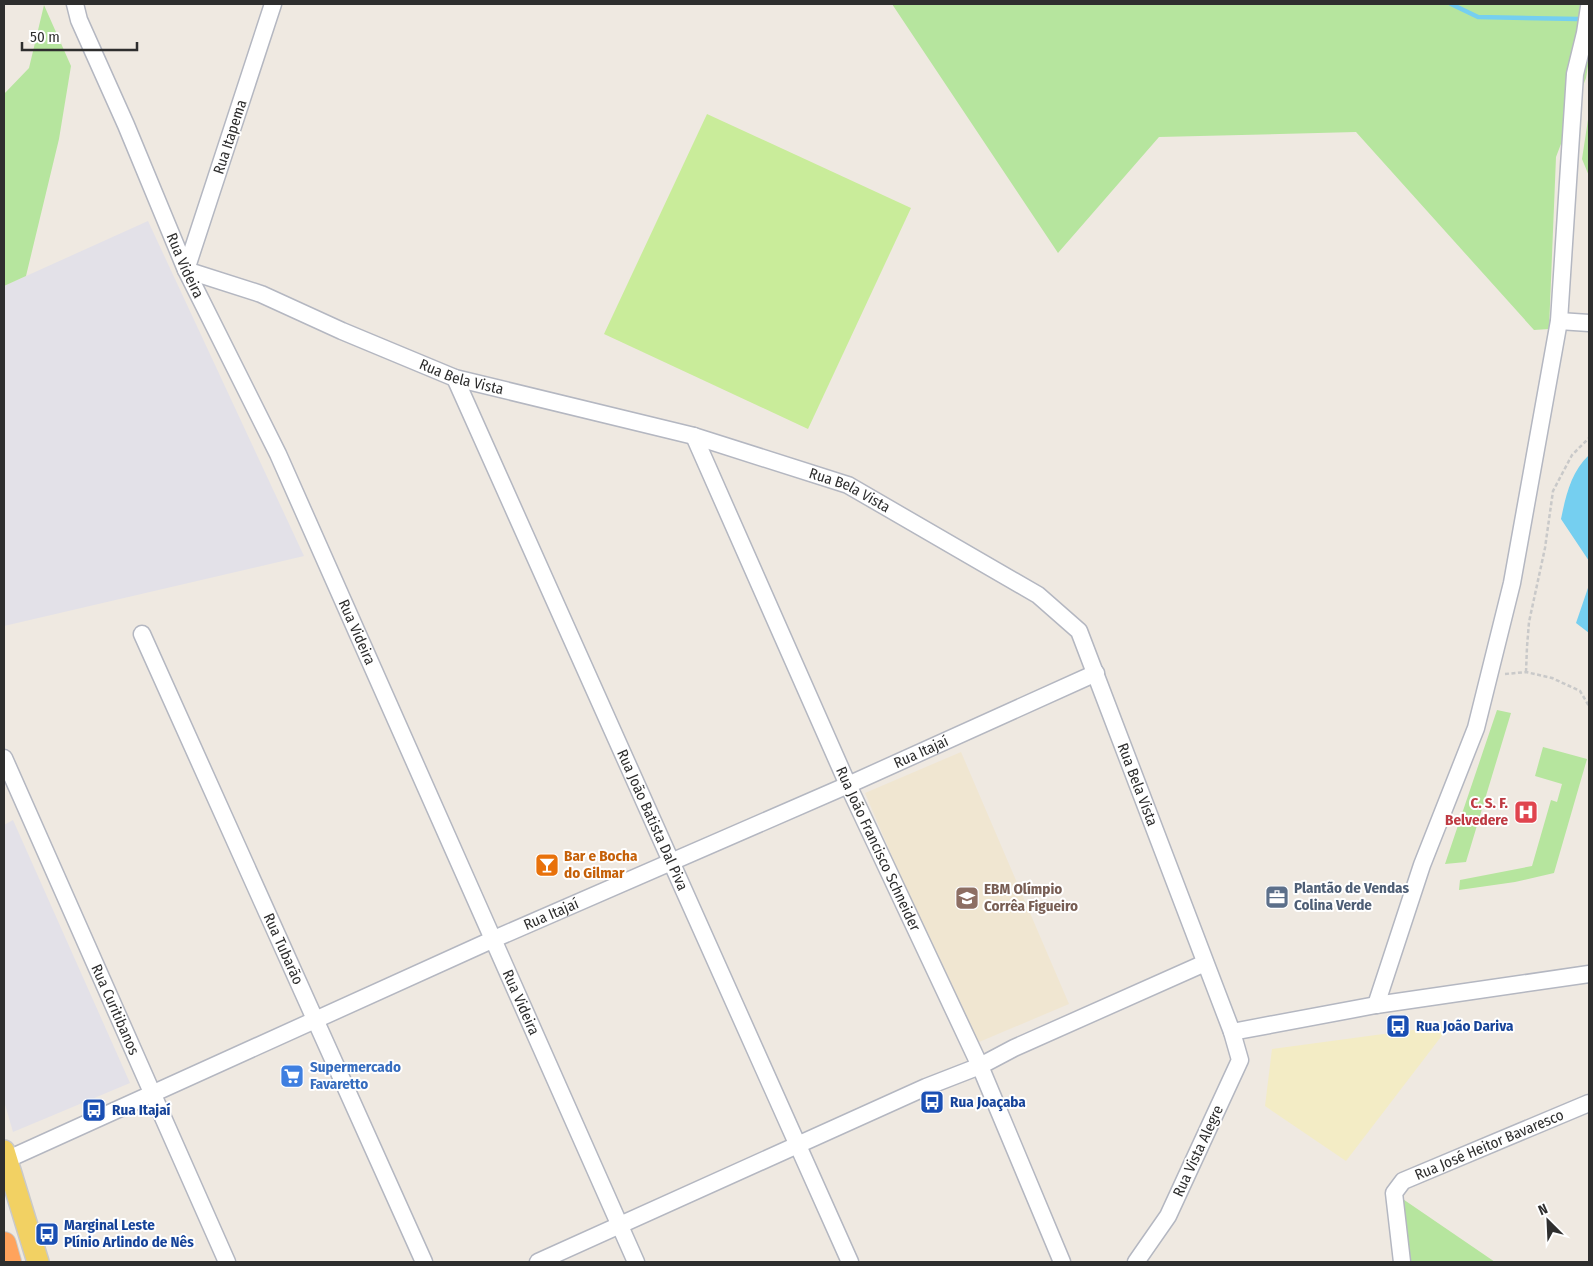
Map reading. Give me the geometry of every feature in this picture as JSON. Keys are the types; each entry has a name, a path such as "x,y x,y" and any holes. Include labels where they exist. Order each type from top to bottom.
{"highway":[{"path":"4,1244 9,1262"}],"main road":[{"path":"5,1156 38,1262"}],"street":[{"name":"Rua Videira","path":"75,4 79,20 126,125 186,270 278,454 636,1262"},
{"name":"Rua Itapema","path":"186,270 273,4"},
{"path":"1376,1005 1422,865 1476,728 1512,583 1559,321 1575,74 1589,7"},
{"name":"Rua Bela Vista","path":"186,270 260,294 342,331 455,378 694,436 848,485 1038,595 1079,632 1232,1032"},
{"path":"1559,321 1589,323"},
{"name":"Rua João Batista Dal Piva","path":"455,378 850,1262"},
{"name":"Rua João Francisco Schneider","path":"694,436 848,785 980,1066 1062,1262"},
{"name":"Rua Tubarão","path":"142,634 424,1262"},
{"name":"Rua Itajaí","path":"5,1156 153,1094 494,939 848,785 1096,673"},
{"name":"Rua Curitibanos","path":"4,758 227,1262"},
{"path":"538,1262 797,1145 980,1066 1014,1048 1205,963"},
{"path":"1232,1032 1376,1005 1589,974"},
{"name":"Rua Vista Alegre","path":"1136,1262 1168,1216 1240,1060 1232,1032"},
{"name":"Rua José Heitor Bavaresco","path":"1402,1262 1394,1193 1404,1181 1589,1103"}],"path":[{"path":"1526,672 1529,622 1545,548 1553,492 1572,455 1589,438"},
{"path":"1489,675 1526,672 1552,678 1580,691 1589,706"}],"shaded area":[{"path":"148,221 304,556 4,626 4,286"},
{"name":"EBM Olímpio Corrêa Figueiro","path":"961,752 1069,1004 972,1045 865,793"},
{"path":"13,820 130,1083 13,1132 4,1101 4,825"}],"green space":[{"path":"892,4 1589,4 1589,60 1586,78 1556,157 1549,329 1534,330 1356,132 1159,137 1058,253"},
{"path":"44,5 71,66 59,139 26,276 4,286 4,94 29,68"},
{"path":"1589,113 1589,176 1582,159"},
{"path":"707,114 911,208 808,429 604,334"},
{"path":"1497,710 1511,713 1466,862 1445,864"},
{"path":"1543,747 1587,759 1554,873 1515,882 1459,890 1460,880 1532,866 1551,800 1557,802 1562,784 1535,776"},
{"path":"1394,1193 1495,1262 1402,1262"}],"sand":[{"path":"1450,1025 1346,1161 1265,1106 1272,1049"}],"water":[{"path":"1589,455 1589,561 1561,519 1567,493 1574,476"},
{"path":"1589,585 1589,633 1576,623"}],"waterway":[{"path":"1451,4 1478,17 1578,19"}],"place":[{"name":"C. S. F. Belvedere","path":"1526,812"},
{"name":"Bar e Bocha do Gilmar","path":"547,865"},
{"name":"Plantão de Vendas Colina Verde","path":"1277,897"},
{"name":"EBM Olímpio Corrêa Figueiro","path":"967,898"},
{"name":"Rua João Dariva","path":"1398,1026"},
{"name":"Supermercado Favaretto","path":"292,1076"},
{"name":"Rua Joaçaba","path":"932,1102"},
{"name":"Rua Itajaí","path":"94,1110"},
{"name":"Marginal Leste Plínio Arlindo de Nês","path":"47,1234"}]}
